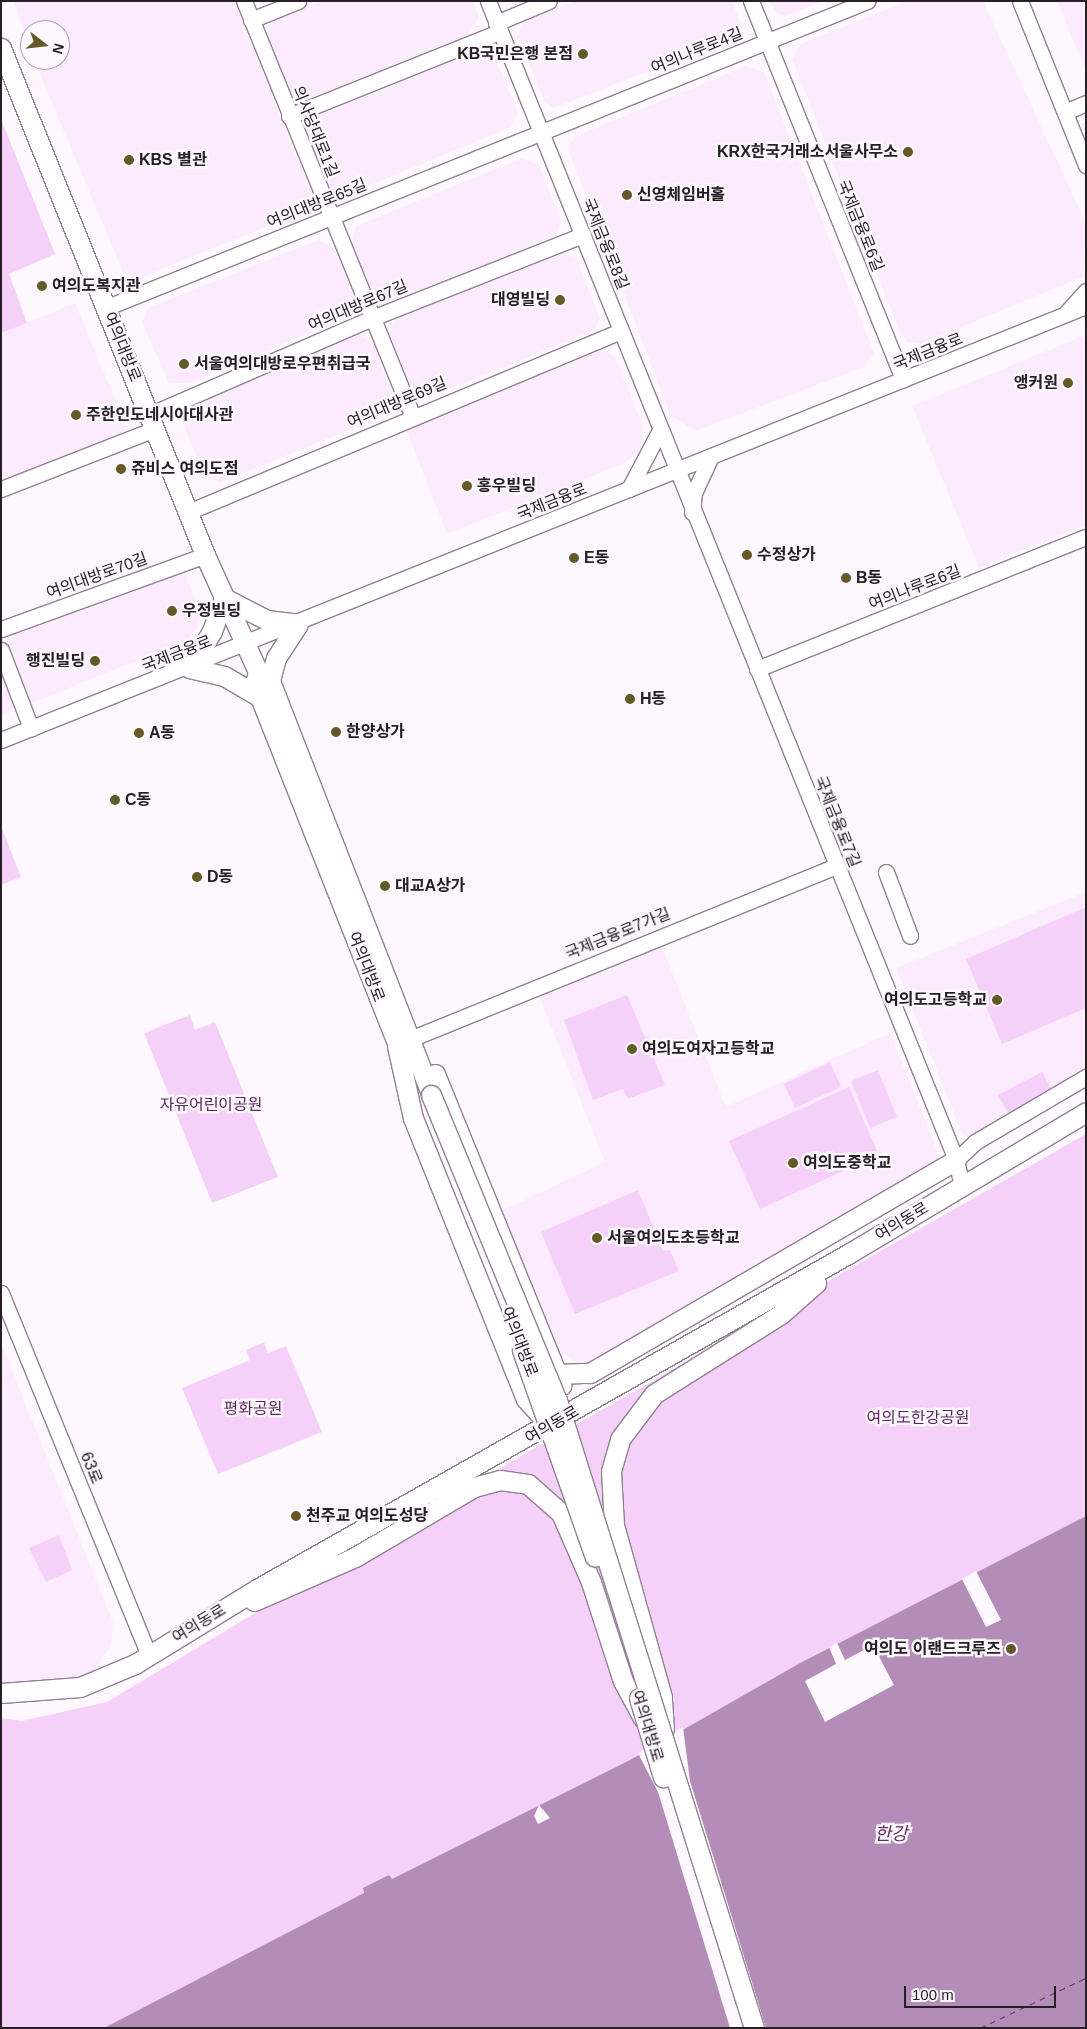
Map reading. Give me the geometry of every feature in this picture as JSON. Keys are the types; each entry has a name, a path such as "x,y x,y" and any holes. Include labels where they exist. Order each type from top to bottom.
{"main road":[{"name":"여의대방로","path":"1,48 205,555 263,683 401,1019 427,1100 539,1394 656,1731 741,2028"},
{"path":"224,598 267,620 298,624 276,658 263,683 190,668 212,631 224,598"},
{"name":"여의대방로","path":"263,683 395,1039 427,1100"},
{"path":"401,1019 425,1051 572,1414"},
{"path":"395,1039 414,1118 526,1399 550,1426"},
{"name":"여의동로","path":"1,1692 80,1687 149,1655 195,1625 572,1414 848,1254 1086,1112"},
{"path":"556,1374 590,1373 956,1160"},
{"path":"656,1731 662,1697 614,1525 611,1472 620,1439 632,1418 673,1380 781,1314 848,1254"},
{"path":"525,1441 526,1399"},
{"path":"195,1625 330,1570 464,1492 485,1482 507,1480 528,1484 552,1501 590,1582 623,1681 656,1731 754,2028"}],"street":[{"name":"의사당대로1길","path":"244,1 412,415"},
{"path":"251,20 298,1"},
{"name":"국제금융로8길","path":"488,1 676,470"},
{"path":"290,116 497,27 549,1"},
{"name":"국제금융로6길","path":"751,1 903,380"},
{"name":"여의나루로4길","path":"541,133 867,1"},
{"path":"1020,1 1086,165"},
{"path":"1065,112 1086,103"},
{"name":"여의대방로65길","path":"105,308 541,133"},
{"name":"여의대방로67길","path":"1,489 152,422 372,318 583,235"},
{"path":"1064,315 1086,291"},
{"name":"국제금융로","path":"1,740 190,668 676,470 1086,306"},
{"name":"여의대방로69길","path":"188,512 412,415 620,331"},
{"path":"628,490 660,430"},
{"path":"692,513 694,493 711,456"},
{"name":"국제금융로7길","path":"676,470 956,1160 962,1187"},
{"name":"여의나루로6길","path":"757,669 1086,537"},
{"name":"여의대방로70길","path":"1,629 205,555"},
{"path":"1,650 31,728"},
{"name":"국제금융로7가길","path":"415,1037 836,866"},
{"path":"886,872 910,936"},
{"path":"956,1160 975,1142 1086,1077"},
{"name":"63로","path":"1,1294 149,1655"}],"shaded area":[{"path":"14,1 234,1 312,196 311,205 306,211 139,278 125,277 38,70 70,70 70,20 20,20"},
{"path":"322,1 473,1 479,18 469,34 309,99 299,97 289,90 267,31 275,20"},
{"path":"575,1 732,1 742,27 737,37 554,108 545,102 518,36 525,22"},
{"path":"769,1 824,1 785,16 777,13"},
{"path":"907,1 983,1 1086,223 1083,277 920,344 907,342 900,332 792,59 801,44"},
{"path":"1057,1 1086,1 1086,71 1076,47"},
{"path":"480,50 495,58 518,113 511,127 344,196 331,190 308,137 311,119"},
{"path":"746,66 764,72 874,353 864,367 696,431 671,416 567,146 578,135"},
{"path":"522,158 539,165 561,221 555,236 390,302 374,297 352,244 356,226"},
{"path":"318,240 334,248 355,299 351,316 190,383 169,383 142,323 148,308"},
{"path":"563,253 577,260 600,318 595,330 425,399 415,395 389,334 395,319"},
{"path":"75,303 126,425 122,433 1,482 1,333"},
{"path":"357,334 372,342 394,397 388,414 219,483 204,475 180,416 186,405"},
{"path":"1086,335 1086,525 979,568 912,406"},
{"path":"602,349 615,357 642,423 643,438 637,453 625,463 447,534 405,427"},
{"path":"178,570 185,574 200,611 197,628 186,641 34,702 25,699 5,647 8,638"},
{"path":"1,671 15,704 11,711 1,716"},
{"name":"여의도고등학교","path":"1086,892 1086,1079 969,1139 962,1133 896,968"},
{"path":"660,942 726,1107 890,1033 937,1150 937,1161 594,1363 580,1365 557,1349 501,1211 605,1162 537,991"},
{"path":"1,1343 113,1622 111,1646 98,1664 105,1665 74,1680 1,1686"}],"green space":[{"path":"1,119 55,254 9,274 27,323 1,333"},
{"path":"1,826 21,877 1,885"},
{"path":"1086,907 1086,1008 1002,1044 966,959"},
{"path":"627,995 665,1085 628,1099 623,1089 593,1100 564,1020"},
{"name":"자유어린이공원","path":"190,1015 195,1030 215,1022 278,1177 212,1203 144,1033"},
{"path":"830,1062 841,1087 795,1108 784,1084"},
{"path":"878,1070 897,1117 870,1128 851,1081"},
{"path":"1042,1072 1054,1094 1011,1118 998,1095"},
{"path":"849,1087 879,1155 760,1209 729,1141"},
{"name":"여의도한강공원","path":"1086,1134 1086,1516 800,1663 630,1760 392,1879 389,1875 364,1893 104,2028 1,2028 1,1718 22,1721 107,1702 423,1512"},
{"path":"638,1190 663,1251 670,1250 679,1271 575,1314 541,1232"},
{"name":"평화공원","path":"264,1342 268,1353 286,1346 322,1432 218,1474 182,1388 250,1360 246,1350"},
{"path":"59,1535 72,1570 46,1582 29,1548"}],"water":[{"name":"한강","path":"1086,1516 1086,2028 104,2028 364,1893 363,1888 389,1875 392,1879 630,1760 800,1663"}],"pier":[{"path":"976,1571 1001,1620 986,1627 962,1579"},
{"path":"837,1643 845,1660 873,1645 894,1685 825,1722 805,1681 836,1664 829,1647"},
{"path":"683,1727 690,1781 766,2028 730,2028 658,1792 638,1753"},
{"path":"539,1805 550,1818 538,1824 534,1816"}],"ferry route":[{"path":"980,2028 1086,1978"}],"place":[{"name":"KB국민은행 본점","path":"583,54"},
{"name":"KRX한국거래소서울사무소","path":"908,152"},
{"name":"KBS 별관","path":"129,160"},
{"name":"신영체임버홀","path":"627,195"},
{"name":"여의도복지관","path":"42,286"},
{"name":"대영빌딩","path":"560,300"},
{"name":"서울여의대방로우편취급국","path":"184,364"},
{"name":"앵커원","path":"1068,383"},
{"name":"주한인도네시아대사관","path":"76,415"},
{"name":"쥬비스 여의도점","path":"121,469"},
{"name":"홍우빌딩","path":"467,486"},
{"name":"수정상가","path":"747,555"},
{"name":"E동","path":"574,558"},
{"name":"B동","path":"846,578"},
{"name":"우정빌딩","path":"172,611"},
{"name":"행진빌딩","path":"95,661"},
{"name":"H동","path":"630,699"},
{"name":"한양상가","path":"336,732"},
{"name":"A동","path":"139,733"},
{"name":"C동","path":"115,800"},
{"name":"D동","path":"197,877"},
{"name":"대교A상가","path":"385,886"},
{"name":"여의도고등학교","path":"997,1000"},
{"name":"여의도여자고등학교","path":"632,1049"},
{"name":"여의도중학교","path":"793,1163"},
{"name":"서울여의도초등학교","path":"597,1238"},
{"name":"천주교 여의도성당","path":"296,1516"},
{"name":"여의도 이랜드크루즈","path":"1011,1649"}]}
